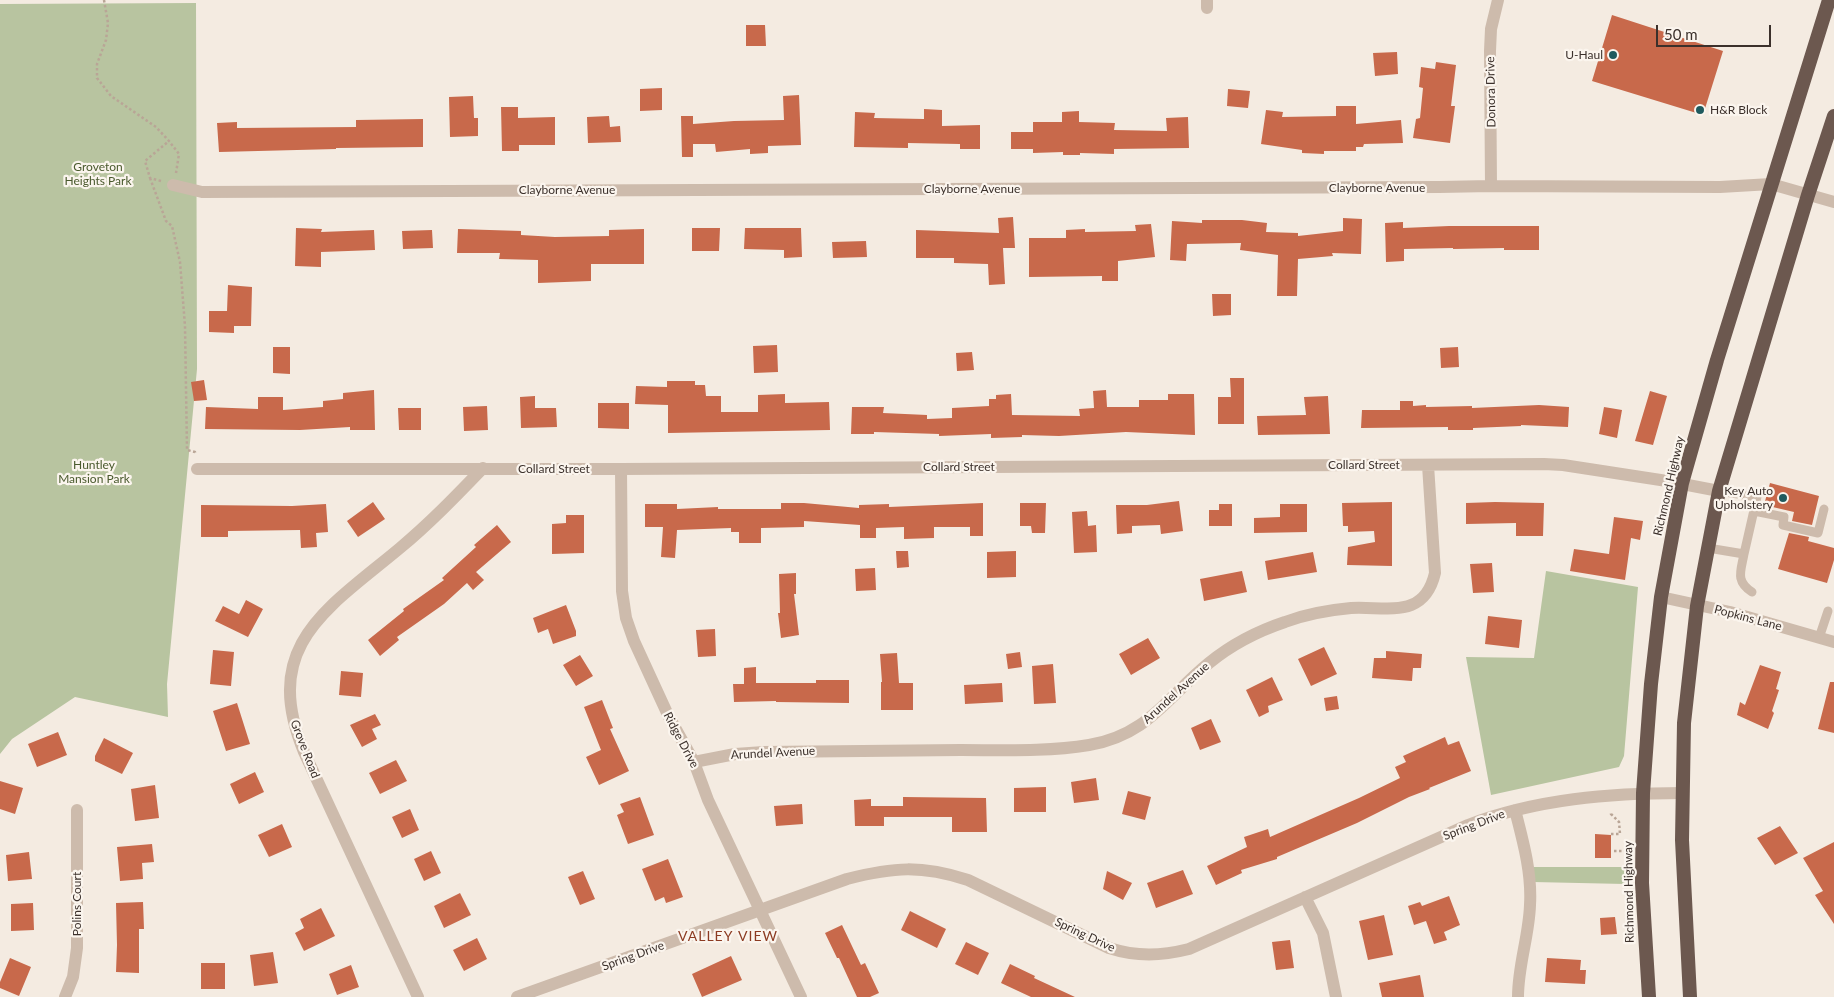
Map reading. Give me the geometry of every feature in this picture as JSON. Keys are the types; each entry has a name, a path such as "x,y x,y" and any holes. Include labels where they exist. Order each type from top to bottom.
{"highway":[{"name":"Richmond Highway","path":"1649,997 1642,883 1643,793 1651,684 1661,597 1682,483 1712,374 1829,0"},
{"path":"1690,997 1687,968 1682,840 1684,723 1697,606 1719,491 1808,195 1834,116"}],"street":[{"name":"Donora Drive","path":"1491,186 1490,51 1491,29 1498,0"},
{"name":"Clayborne Avenue","path":"173,185 202,192 1491,186 1720,187 1772,184"},
{"path":"1772,184 1834,202"},
{"name":"Arundel Avenue","path":"694,762 736,754 764,752 1030,750 1089,745 1124,734 1142,725 1162,709 1184,685 1210,662 1230,648 1261,631 1286,621 1321,612 1353,608 1389,609 1406,607 1416,603 1425,596 1432,584 1434,573 1428,465"},
{"name":"Collard Street","path":"197,469 1563,465 1682,483 1719,491"},
{"name":"Grove Road","path":"418,997 304,752 294,723 289,687 294,661 302,641 313,625 337,601 428,525 482,468"},
{"name":"Ridge Drive","path":"621,469 622,591 626,618 634,641 668,715 694,762 708,800 801,997"},
{"name":"Popkins Lane","path":"1661,597 1730,612 1834,642"},
{"name":"Spring Drive","path":"517,997 847,879 895,869 925,869 948,873 968,880 1109,948 1133,954 1152,956 1170,954 1189,949 1468,825 1498,814 1608,795 1683,793"},
{"name":"Polins Court","path":"65,997 73,977 77,948 77,810"},
{"path":"1515,810 1530,877 1530,905 1518,997"},
{"path":"1305,897 1323,933 1336,997"}],"lane":[{"path":"1719,491 1757,497 1740,577 1744,586 1752,592"},
{"path":"1754,511 1784,517 1783,525 1818,533 1824,509"},
{"path":"1708,548 1744,554"},
{"path":"1819,638 1828,611"}],"path":[{"path":"104,0 108,23 106,40 97,64 97,78 111,96 156,127 179,154 173,185 150,178"},
{"path":"169,140 145,161 166,221 172,226 180,262 185,335 187,450 195,452 197,469"},
{"path":"1611,834 1620,834 1619,822 1611,814 1612,812"},
{"path":"1614,851 1625,851"}],"green space":[{"path":"196,3 197,369 167,684 168,717 75,697 12,739 0,754 0,4"},
{"path":"1546,571 1638,587 1624,756 1619,767 1491,795 1466,657 1534,658"},
{"path":"1531,867 1625,867 1625,884 1533,882"}],"building":[{"path":"1612,15 1723,51 1703,115 1592,81"},
{"path":"746,25 765,25 766,46 746,46"},
{"path":"1397,52 1398,74 1375,76 1373,53"},
{"path":"1436,62 1456,65 1451,106 1455,106 1450,143 1413,138 1416,119 1420,118 1423,88 1419,87 1421,67 1435,69"},
{"path":"662,88 662,110 640,111 640,89"},
{"path":"1228,89 1250,91 1248,108 1227,106"},
{"path":"799,95 801,145 768,146 768,153 750,154 750,149 716,152 715,144 693,144 693,157 682,157 681,116 693,116 693,124 784,120 783,96"},
{"path":"473,96 474,118 478,118 478,136 450,137 449,97"},
{"path":"1336,106 1356,106 1356,124 1401,120 1403,143 1364,144 1363,147 1356,147 1356,151 1324,151 1324,154 1302,153 1302,150 1261,144 1266,110 1283,112 1282,117 1336,116"},
{"path":"501,107 518,107 518,118 555,117 555,145 519,145 519,151 502,151"},
{"path":"924,109 942,110 942,126 980,125 980,149 960,149 960,144 908,143 908,148 854,147 855,112 875,113 874,118 924,119"},
{"path":"1079,111 1079,122 1115,123 1114,130 1167,131 1166,118 1188,117 1189,148 1114,149 1114,154 1080,153 1080,155 1063,155 1063,152 1033,153 1033,149 1011,149 1011,132 1033,132 1033,122 1062,122 1062,112"},
{"path":"609,116 610,127 620,126 621,142 588,143 587,117"},
{"path":"423,119 423,147 219,152 217,123 237,122 237,128 356,127 356,120"},
{"path":"1013,217 1015,248 1003,248 1005,284 989,285 988,264 954,263 954,258 916,258 916,230 999,233 998,218"},
{"path":"1343,218 1362,219 1361,254 1332,253 1333,256 1298,259 1297,296 1277,296 1278,255 1240,250 1241,243 1187,244 1186,261 1170,260 1172,221 1202,223 1202,220 1242,220 1267,223 1266,232 1298,233 1298,236 1343,231"},
{"path":"1403,222 1403,228 1539,226 1539,250 1504,250 1504,248 1404,249 1404,261 1386,262 1385,223"},
{"path":"1151,224 1155,257 1118,261 1118,281 1102,281 1102,276 1029,277 1029,238 1066,238 1066,230 1085,229 1085,232 1136,231 1135,225"},
{"path":"296,228 322,229 321,232 374,230 375,250 321,252 321,267 295,266"},
{"path":"692,228 720,228 719,251 692,251"},
{"path":"745,228 801,228 802,257 784,258 784,250 744,249"},
{"path":"458,229 521,231 521,235 555,237 609,236 609,230 644,229 644,264 591,264 591,281 538,283 538,260 499,259 500,253 457,253"},
{"path":"432,230 433,248 403,249 402,231"},
{"path":"866,241 867,257 833,258 832,242"},
{"path":"228,285 252,287 251,326 234,326 234,333 209,332 209,311 227,311"},
{"path":"1212,294 1231,294 1231,315 1213,316"},
{"path":"777,345 778,372 754,373 753,346"},
{"path":"273,347 290,347 290,374 273,373"},
{"path":"1458,347 1459,367 1441,368 1440,348"},
{"path":"972,352 974,370 957,371 956,353"},
{"path":"1230,378 1244,378 1244,424 1218,424 1218,397 1231,397"},
{"path":"204,380 207,400 194,401 191,382"},
{"path":"667,381 695,381 695,385 705,385 706,396 721,396 721,412 758,412 758,395 785,394 785,403 829,402 830,430 668,433 668,405 635,404 636,386 667,387"},
{"path":"374,390 375,430 350,430 350,427 300,430 205,429 206,407 258,409 258,397 283,397 283,410 323,407 323,401 343,399 343,393"},
{"path":"1106,390 1107,407 1139,407 1139,400 1168,400 1168,394 1194,394 1195,435 1126,432 1059,436 1022,435 1022,437 991,438 991,434 939,436 939,434 874,432 874,434 851,434 852,407 884,407 883,413 927,415 927,419 952,418 952,408 989,406 989,399 996,399 996,395 1011,394 1012,415 1080,416 1079,409 1094,408 1093,391"},
{"path":"1650,391 1667,396 1653,445 1635,441"},
{"path":"535,396 535,408 556,408 557,427 521,428 520,397"},
{"path":"1328,396 1330,434 1258,435 1257,416 1306,415 1304,397"},
{"path":"1400,401 1413,401 1413,406 1426,405 1426,407 1472,406 1472,408 1539,405 1569,407 1568,427 1521,425 1473,428 1473,430 1448,430 1448,427 1361,428 1362,410 1400,410"},
{"path":"598,403 629,403 629,429 598,428"},
{"path":"487,406 488,430 464,431 463,407"},
{"path":"1604,407 1622,410 1617,438 1599,434"},
{"path":"398,408 421,408 421,430 399,430"},
{"path":"1770,483 1819,496 1812,525 1792,521 1794,512 1764,505"},
{"path":"1179,501 1183,531 1161,534 1160,525 1132,526 1132,533 1117,534 1116,505 1147,505"},
{"path":"373,502 385,519 358,537 347,521"},
{"path":"1392,502 1392,566 1347,565 1348,547 1375,542 1374,531 1348,532 1348,526 1343,526 1342,503"},
{"path":"781,503 859,508 859,505 889,504 889,507 983,503 983,536 970,536 970,527 934,527 934,538 904,539 904,527 876,528 876,538 860,538 860,525 804,521 804,527 761,528 761,543 739,543 739,532 731,532 731,528 677,530 675,558 661,557 663,527 645,527 645,504 677,504 677,509 718,507 718,509 781,509"},
{"path":"1020,503 1046,503 1045,533 1032,533 1031,526 1020,526"},
{"path":"1466,503 1544,503 1543,536 1516,536 1516,523 1466,524"},
{"path":"326,504 328,532 316,533 317,547 301,548 300,530 228,531 228,537 201,537 201,505 292,506"},
{"path":"1219,504 1232,504 1232,526 1209,526 1209,510 1219,510"},
{"path":"1280,504 1307,504 1307,532 1254,533 1254,518 1280,517"},
{"path":"1087,511 1088,526 1096,525 1097,552 1074,553 1072,512"},
{"path":"566,515 584,515 584,553 552,554 552,524 566,523"},
{"path":"1614,517 1643,521 1640,540 1631,538 1625,580 1570,571 1574,549 1609,554"},
{"path":"497,525 511,542 476,572 484,580 473,590 467,583 444,604 397,637 399,640 380,656 368,640 404,611 403,609 444,580 442,578 476,547 474,545"},
{"path":"1789,533 1809,537 1808,541 1834,548 1834,560 1827,583 1778,569"},
{"path":"896,551 908,551 909,567 897,568"},
{"path":"1016,551 1016,577 987,578 987,552"},
{"path":"1313,552 1317,572 1268,580 1265,561"},
{"path":"1492,563 1494,592 1473,593 1470,564"},
{"path":"875,568 876,590 856,591 855,569"},
{"path":"1242,571 1247,592 1204,601 1200,579"},
{"path":"796,573 796,594 794,594 799,635 781,638 778,613 780,613 779,574"},
{"path":"246,600 263,609 248,637 215,621 223,606 239,614"},
{"path":"566,605 576,631 576,636 553,644 548,629 538,633 533,618"},
{"path":"1488,616 1522,620 1519,648 1485,644"},
{"path":"715,629 716,656 698,657 696,630"},
{"path":"1148,638 1160,658 1131,675 1119,654"},
{"path":"1324,647 1337,674 1311,686 1298,659"},
{"path":"213,650 234,652 231,686 210,684"},
{"path":"1386,651 1422,654 1421,668 1413,668 1412,681 1372,678 1374,658 1386,658"},
{"path":"1020,652 1022,667 1008,669 1006,654"},
{"path":"897,653 899,683 913,683 913,710 881,710 880,654"},
{"path":"580,655 593,676 576,686 563,665"},
{"path":"1053,664 1056,703 1034,704 1032,666"},
{"path":"1760,665 1781,672 1776,689 1779,690 1772,711 1774,713 1768,729 1737,715 1740,702 1745,705"},
{"path":"756,667 756,683 816,683 816,680 849,680 849,703 734,702 733,684 744,684 744,668"},
{"path":"341,671 363,673 361,697 339,695"},
{"path":"1272,677 1283,700 1268,706 1269,712 1259,717 1246,690"},
{"path":"1830,682 1834,682 1834,733 1818,729"},
{"path":"1002,683 1003,702 965,704 964,685"},
{"path":"1337,696 1339,709 1326,711 1324,698"},
{"path":"602,700 613,728 610,729 629,771 599,785 586,757 601,750 584,707"},
{"path":"237,703 250,744 226,751 213,711"},
{"path":"375,714 381,725 372,729 377,739 362,747 350,725"},
{"path":"1211,719 1221,742 1200,750 1191,728"},
{"path":"58,732 67,755 37,767 28,744"},
{"path":"1445,737 1448,745 1459,741 1471,771 1409,797 1357,823 1277,857 1277,859 1241,870 1242,873 1216,885 1207,866 1247,847 1244,837 1268,829 1270,837 1400,778 1395,767 1406,762 1403,756"},
{"path":"104,738 133,753 122,774 95,761 95,756"},
{"path":"396,760 407,781 380,794 369,773"},
{"path":"255,772 264,792 239,804 230,784"},
{"path":"1096,778 1099,800 1074,803 1071,782"},
{"path":"0,781 23,788 15,814 0,809"},
{"path":"155,785 159,818 135,821 131,789"},
{"path":"1046,787 1046,812 1014,812 1014,788"},
{"path":"1128,791 1151,797 1145,820 1122,814"},
{"path":"640,797 654,835 628,844 617,815 624,812 620,804"},
{"path":"903,797 986,798 987,832 952,832 952,817 884,817 884,826 855,826 854,800 871,799 871,806 903,806"},
{"path":"802,804 803,824 776,826 774,806"},
{"path":"410,809 419,830 402,838 392,817"},
{"path":"282,824 292,847 269,857 258,835"},
{"path":"1780,826 1798,853 1775,865 1757,838"},
{"path":"1595,834 1611,835 1611,858 1595,858"},
{"path":"1834,842 1834,924 1815,895 1823,891 1803,858"},
{"path":"152,844 154,862 142,863 143,879 120,881 117,847"},
{"path":"431,851 441,873 424,881 414,859"},
{"path":"29,852 32,879 8,881 6,855"},
{"path":"668,859 683,897 666,903 664,897 655,901 642,869"},
{"path":"1183,870 1193,894 1156,908 1147,883"},
{"path":"583,871 595,899 580,905 568,877"},
{"path":"1107,871 1132,883 1123,900 1103,889"},
{"path":"460,893 471,915 444,928 434,906"},
{"path":"1449,896 1460,925 1444,932 1447,940 1434,944 1426,921 1414,925 1408,906 1420,902 1422,906"},
{"path":"143,902 144,929 139,929 139,973 116,972 116,903"},
{"path":"33,903 34,930 11,931 11,904"},
{"path":"321,908 335,936 304,951 295,933 304,928 300,919"},
{"path":"910,911 946,929 937,948 901,930"},
{"path":"1384,915 1393,955 1368,960 1359,921"},
{"path":"1615,917 1617,934 1601,935 1600,918"},
{"path":"842,925 861,965 865,963 879,993 870,997 857,997 825,933"},
{"path":"477,938 487,959 464,971 453,950"},
{"path":"1290,940 1294,968 1276,970 1272,942"},
{"path":"966,942 989,953 978,975 955,964"},
{"path":"273,952 278,983 254,986 250,955"},
{"path":"731,956 742,980 702,997 692,974"},
{"path":"10,958 31,967 19,996 0,988 0,982"},
{"path":"1547,958 1581,960 1580,970 1586,970 1585,984 1545,982"},
{"path":"201,963 225,963 225,989 201,989"},
{"path":"1010,964 1035,976 1034,978 1075,997 1031,997 1001,983"},
{"path":"351,965 359,987 337,995 329,974"},
{"path":"1420,975 1424,997 1382,997 1379,983"}],"place":[{"name":"U-Haul","path":"1613,55"},
{"name":"H&R Block","path":"1700,110"},
{"name":"Key Auto Upholstery","path":"1783,498"}],"district":[{"name":"VALLEY VIEW","path":"728,936"}],"park label":[{"name":"Groveton Heights Park","path":"98,174"},
{"name":"Huntley Mansion Park","path":"94,472"}]}
